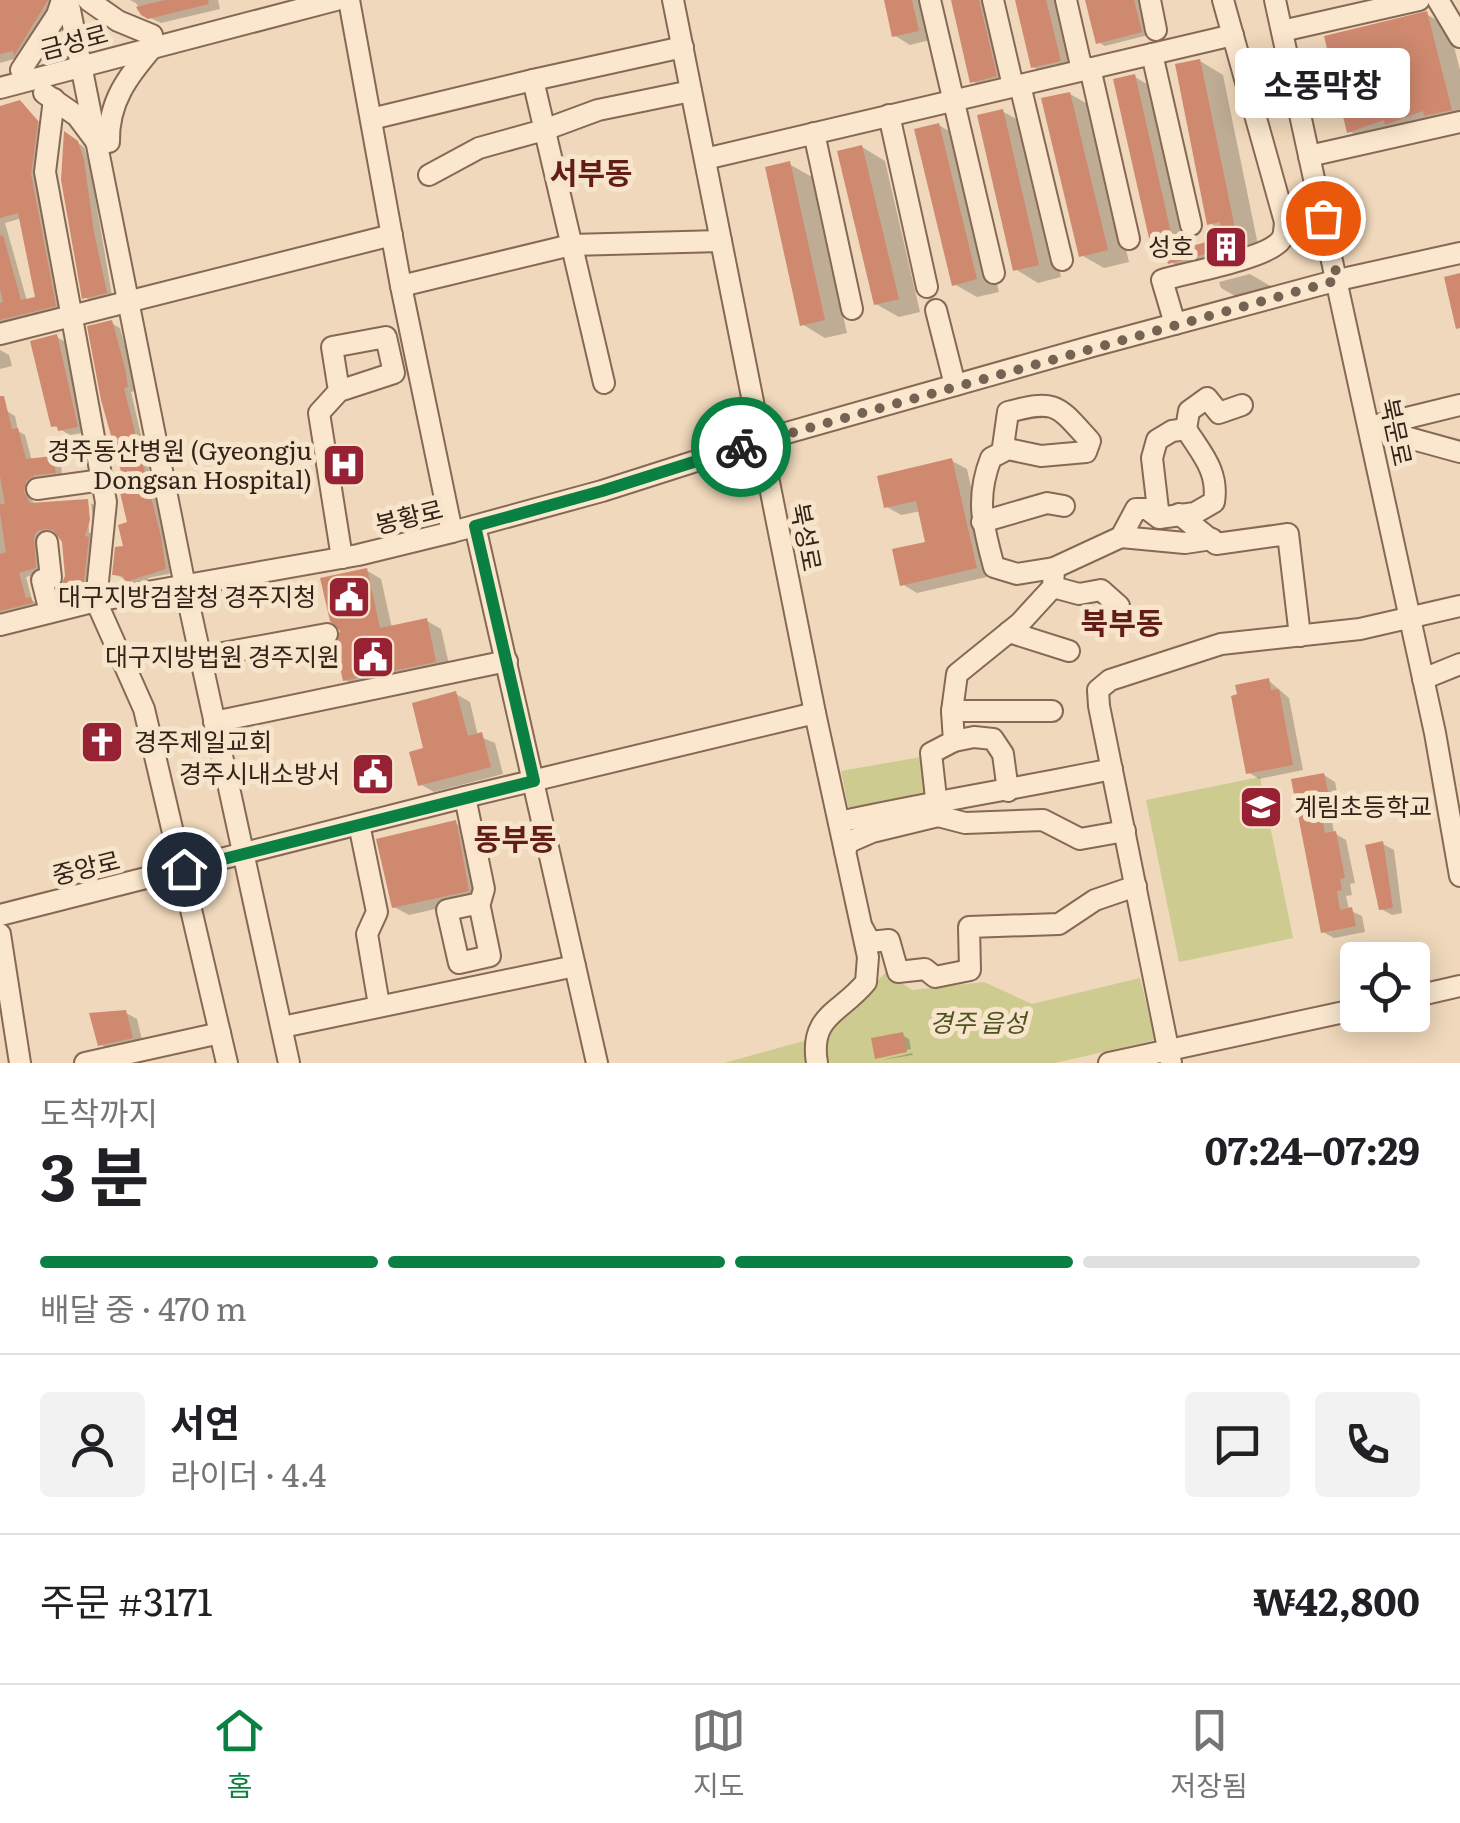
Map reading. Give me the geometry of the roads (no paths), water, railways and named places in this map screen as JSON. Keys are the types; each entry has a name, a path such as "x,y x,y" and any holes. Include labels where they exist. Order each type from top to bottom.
{"street":[{"path":"65,0 87,58"},
{"path":"65,0 15,76 54,100 105,148"},
{"path":"84,0 87,58 289,1063"},
{"path":"84,0 153,41 120,87 105,148"},
{"name":"금성로","path":"153,41 286,0"},
{"name":"금성로","path":"0,88 15,76 336,0"},
{"path":"349,0 401,286 452,532"},
{"name":"북성로","path":"673,0 869,970 859,990 822,1020 815,1038 816,1063"},
{"path":"930,0 994,273"},
{"path":"993,0 1062,260"},
{"path":"1066,0 1129,240"},
{"path":"1150,0 1156,30"},
{"path":"1175,324 1162,280 1264,252 1280,242 1284,234 1285,222 1224,0"},
{"name":"북문로","path":"1274,0 1423,679 1460,876"},
{"path":"1282,31 1418,0"},
{"path":"1438,0 1460,36"},
{"path":"705,159 1233,35"},
{"path":"371,120 683,48"},
{"path":"1152,54 1191,225"},
{"path":"532,80 604,383"},
{"path":"429,174 465,153 598,110 691,91"},
{"path":"54,100 45,172 106,502 96,601 144,710 226,1063"},
{"path":"889,116 927,287"},
{"path":"1309,156 1460,122"},
{"path":"814,133 852,308"},
{"path":"0,334 392,235"},
{"path":"401,286 571,245 721,241"},
{"name":"봉황로","path":"0,624 96,601 342,558 452,532 1175,324 1338,280 1460,253"},
{"path":"936,310 955,385"},
{"path":"339,391 319,413 342,558"},
{"path":"1169,516 1195,513 1214,502 1216,488 1202,449 1186,430 1189,412 1206,398 1220,413 1242,405"},
{"path":"1369,427 1460,405"},
{"path":"1369,427 1460,452"},
{"path":"1169,516 1152,458 1156,440 1172,431 1186,430"},
{"path":"1008,450 991,458 981,483 982,522 994,567 1054,578 1080,594 1101,590 1119,606"},
{"path":"37,489 102,480"},
{"path":"982,522 1047,503 1064,506"},
{"path":"954,741 952,711 958,674 1009,632 1054,578 1120,538 1136,509 1169,516 1216,544 1288,534 1300,636"},
{"path":"475,526 597,1063"},
{"path":"1120,538 1185,543 1212,539"},
{"path":"46,542 51,578 42,580 50,612"},
{"path":"191,585 212,656 220,721"},
{"path":"1170,1056 1098,690 1110,680 1220,644 1360,629 1460,606"},
{"path":"1009,632 1069,651"},
{"path":"212,656 327,634"},
{"path":"220,721 507,661"},
{"path":"1423,679 1460,664"},
{"path":"952,711 1052,711"},
{"name":"중앙로","path":"0,915 815,713"},
{"path":"937,808 931,753 954,741 993,739 1004,754 1008,791"},
{"path":"845,851 848,842 937,808 1112,768"},
{"path":"465,797 484,890 479,903"},
{"path":"839,822 937,808 965,822 1042,820 1080,839 1125,831"},
{"path":"359,824 377,912 367,934 379,1005"},
{"path":"248,852 301,1063"},
{"path":"862,926 870,942 889,940 898,972 925,969 935,978 970,970 969,927 1059,924 1095,900 1136,886"},
{"path":"0,934 20,1063"},
{"path":"292,1025 575,966"},
{"path":"1430,993 1460,986"},
{"path":"1110,1063 1170,1056 1340,1014"},
{"path":"85,1063 220,1032"}],"place":[{"name":"소풍막창","path":"1323,218"},
{"name":"성호","path":"1226,247"},
{"name":"경주동산병원 (Gyeongju Dongsan Hospital)","path":"344,465"},
{"name":"대구지방검찰청 경주지청","path":"349,597"},
{"name":"대구지방법원 경주지원","path":"373,657"},
{"name":"경주제일교회","path":"102,742"},
{"name":"경주시내소방서","path":"373,774"},
{"name":"계림초등학교","path":"1261,807"}],"district":[{"name":"서부동","path":"591,174"},
{"name":"북부동","path":"1122,624"},
{"name":"동부동","path":"515,840"}],"park label":[{"name":"경주 읍성","path":"978,1023"}]}
